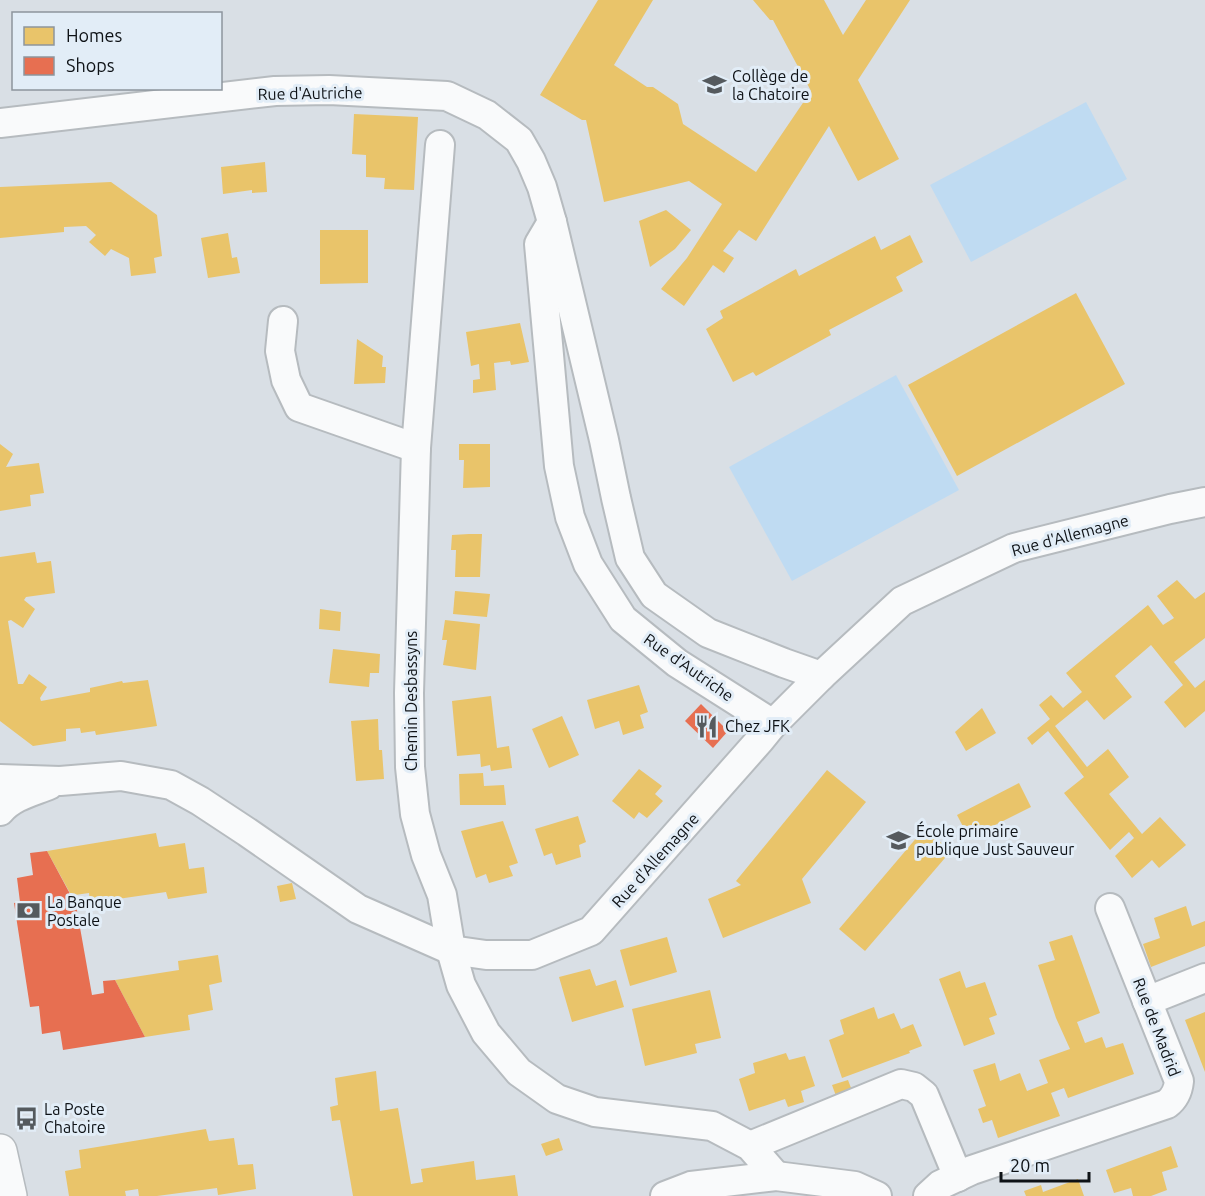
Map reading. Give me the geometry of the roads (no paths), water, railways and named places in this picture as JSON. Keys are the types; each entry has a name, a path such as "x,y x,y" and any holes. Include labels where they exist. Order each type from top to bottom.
{"street":[{"name":"Rue d'Autriche","path":"0,123 275,91 329,90 447,96 487,115 519,140 542,187 604,440 630,558 654,595 708,633 821,675"},
{"name":"Chemin Desbassyns","path":"440,145 416,448 409,693 410,767 415,814 426,855 442,895 451,950 461,985 486,1033 519,1072 556,1099 595,1112 712,1126 750,1146"},
{"name":"Rue d'Autriche","path":"552,222 539,244 559,466 570,517 588,564 623,620 677,663 773,724"},
{"path":"283,321 280,351 285,380 299,407 416,448"},
{"name":"Rue d'Allemagne","path":"0,779 60,781 121,776 171,785 247,832 358,909 451,950 486,955 532,955 591,931 773,724 821,675 902,601 1014,548 1205,502"},
{"name":"Rue d'Allemagne","path":"0,811 19,796 60,781"},
{"name":"Rue de Madrid","path":"928,1196 939,1185 972,1170 1167,1104 1172,1100 1179,1082 1110,908"},
{"path":"1147,1001 1205,978"},
{"path":"776,1176 750,1146 901,1084 914,1087 924,1095 958,1177"},
{"path":"0,1151 10,1196"},
{"path":"665,1196 691,1186 776,1176 855,1186 877,1196"}],"place":[{"name":"Collège de la Chatoire","path":"714,85"},
{"name":"Chez JFK","path":"707,726"},
{"name":"École primaire publique Just Sauveur","path":"898,840"},
{"name":"La Banque Postale","path":"29,911"},
{"name":"La Poste Chatoire","path":"26,1118"}]}
